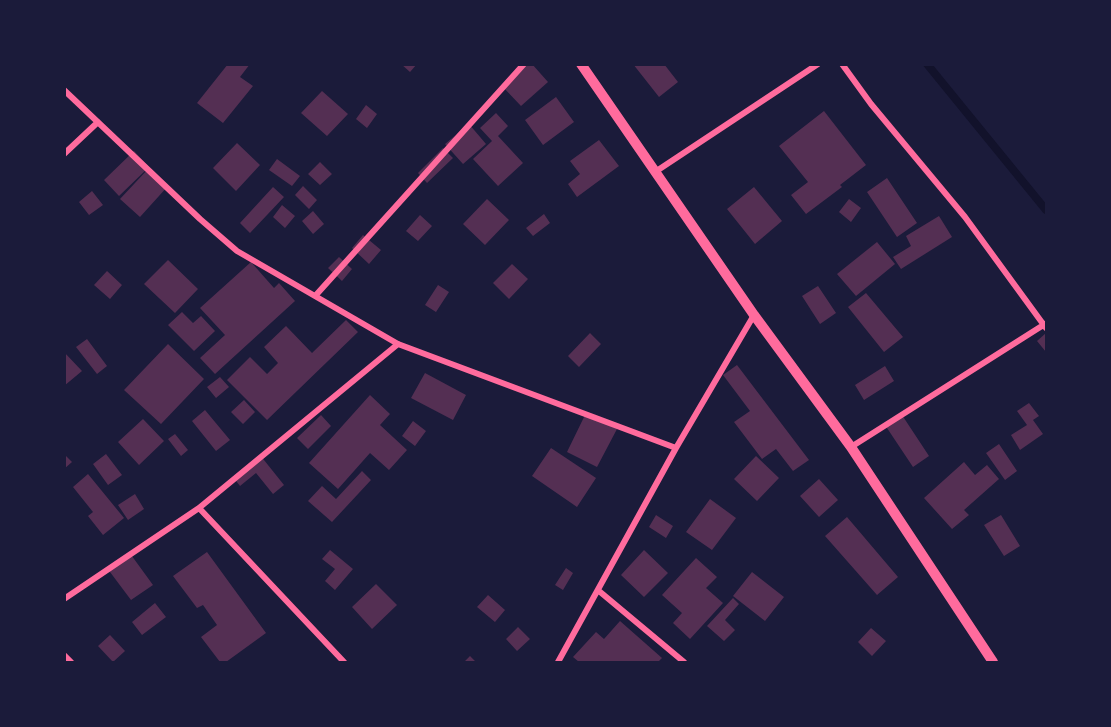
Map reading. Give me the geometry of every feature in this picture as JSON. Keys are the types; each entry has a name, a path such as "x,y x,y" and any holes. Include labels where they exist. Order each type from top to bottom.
{"street":[{"path":"316,295 524,64"},
{"path":"581,64 754,315 851,447 993,663"},
{"path":"655,172 818,64"},
{"path":"842,64 871,104 965,217 1046,325 851,447"},
{"path":"64,90 237,251 398,344 676,448"},
{"path":"64,154 98,123"},
{"path":"558,663 676,448 754,315"},
{"path":"64,599 199,508 398,344"},
{"path":"199,508 344,663"},
{"path":"599,591 684,663"},
{"path":"64,655 71,663"}],"building":[{"path":"228,64 250,64 240,77 253,86 223,123 197,103"},
{"path":"401,64 417,64 410,72"},
{"path":"526,64 532,64 548,82 521,106 502,86"},
{"path":"633,64 664,64 678,82 659,97"},
{"path":"322,91 348,114 327,136 301,113"},
{"path":"556,97 574,122 543,145 525,120"},
{"path":"366,105 377,114 367,128 356,119"},
{"path":"824,111 866,165 840,185 842,187 806,214 791,195 808,182 779,146"},
{"path":"496,113 508,126 498,136 523,163 498,186 473,159 492,141 480,128"},
{"path":"469,124 486,144 463,164 445,144"},
{"path":"599,140 619,166 577,197 568,184 580,174 570,161"},
{"path":"237,143 260,165 236,191 213,168"},
{"path":"443,148 453,158 427,183 418,173"},
{"path":"134,151 149,167 119,196 104,180"},
{"path":"277,159 300,176 292,186 269,170"},
{"path":"320,162 332,174 320,185 308,174"},
{"path":"149,168 168,186 140,217 120,199"},
{"path":"887,178 917,223 897,237 867,192"},
{"path":"303,186 317,200 309,209 295,195"},
{"path":"273,187 284,197 250,233 240,223"},
{"path":"754,187 782,221 755,244 727,209"},
{"path":"92,191 103,205 89,215 79,202"},
{"path":"487,199 509,220 485,245 463,224"},
{"path":"849,199 861,208 851,222 839,212"},
{"path":"282,205 295,216 285,228 273,217"},
{"path":"313,211 324,224 313,234 302,221"},
{"path":"544,214 550,223 533,236 526,228"},
{"path":"420,215 432,226 418,241 406,231"},
{"path":"939,216 952,237 901,269 893,257 911,246 906,236"},
{"path":"363,235 381,250 369,264 352,248"},
{"path":"877,242 895,264 856,296 837,274"},
{"path":"339,257 352,269 342,281 328,268"},
{"path":"168,260 198,289 175,313 144,284"},
{"path":"251,262 274,288 279,283 295,301 215,374 200,358 225,335 200,308"},
{"path":"512,264 528,279 509,299 493,283"},
{"path":"107,271 122,285 110,299 94,285"},
{"path":"438,285 449,292 436,312 425,305"},
{"path":"818,286 836,313 820,324 802,296"},
{"path":"866,293 903,337 884,352 848,307"},
{"path":"182,312 193,323 201,316 215,331 194,351 168,325"},
{"path":"346,320 358,332 267,420 227,380 250,357 267,374 278,363 264,347 286,326 312,353"},
{"path":"590,333 601,344 579,367 568,356"},
{"path":"1046,333 1046,352 1037,341"},
{"path":"87,339 107,366 97,374 76,347"},
{"path":"168,344 204,379 161,424 124,390"},
{"path":"64,352 82,371 64,386"},
{"path":"737,365 809,460 793,471 776,449 762,459 734,422 750,411 723,375"},
{"path":"885,366 894,381 864,400 855,385"},
{"path":"425,373 466,395 453,420 411,398"},
{"path":"220,377 229,387 216,398 207,387"},
{"path":"370,395 390,414 380,425 407,450 389,470 370,453 338,489 309,463"},
{"path":"244,400 255,412 243,424 231,412"},
{"path":"1029,403 1039,416 1033,420 1043,434 1020,450 1011,435 1027,425 1017,411"},
{"path":"205,410 230,440 216,451 192,421"},
{"path":"586,413 617,429 597,467 567,452"},
{"path":"321,415 331,426 308,449 297,438"},
{"path":"902,415 929,456 913,467 885,425"},
{"path":"143,419 164,441 139,465 118,442"},
{"path":"413,421 426,431 415,446 402,436"},
{"path":"175,434 188,450 181,456 168,439"},
{"path":"999,444 1017,471 1005,480 986,453"},
{"path":"551,448 596,478 577,507 532,476"},
{"path":"64,454 72,462 64,469"},
{"path":"106,454 122,475 108,485 93,464"},
{"path":"260,455 284,485 273,494 256,473 240,486 233,477"},
{"path":"756,456 779,478 757,501 734,479"},
{"path":"964,462 975,475 987,465 999,479 964,510 969,515 952,529 924,498"},
{"path":"362,471 371,480 332,522 308,501 322,486 336,499"},
{"path":"88,474 124,518 103,535 88,516 93,512 73,487"},
{"path":"819,479 838,500 819,517 800,496"},
{"path":"135,494 144,509 128,520 118,505"},
{"path":"710,499 736,518 712,550 686,532"},
{"path":"656,515 673,526 666,538 649,527"},
{"path":"1001,515 1020,546 1004,556 984,525"},
{"path":"847,517 898,577 877,595 825,536"},
{"path":"330,550 353,569 335,590 325,581 335,569 322,559"},
{"path":"644,550 668,573 644,597 621,575"},
{"path":"129,552 153,585 131,600 107,568"},
{"path":"207,552 266,633 226,662 220,662 201,637 217,625 203,605 197,608 173,576"},
{"path":"696,558 717,577 706,588 723,603 690,639 673,623 682,613 662,595"},
{"path":"566,568 573,573 563,590 555,585"},
{"path":"752,572 784,597 765,621 733,596"},
{"path":"376,584 397,605 372,629 352,607"},
{"path":"488,595 505,610 495,622 477,607"},
{"path":"733,598 739,604 725,620 735,630 724,641 707,626"},
{"path":"155,603 166,617 142,635 132,622"},
{"path":"620,621 662,658 658,662 579,662 573,657 596,632 604,639"},
{"path":"518,627 530,639 517,651 506,639"},
{"path":"871,628 886,641 872,656 858,642"},
{"path":"110,635 125,651 113,662 98,646"},
{"path":"470,656 476,662 464,662"}],"waterway":[{"path":"927,64 1046,210"}]}
